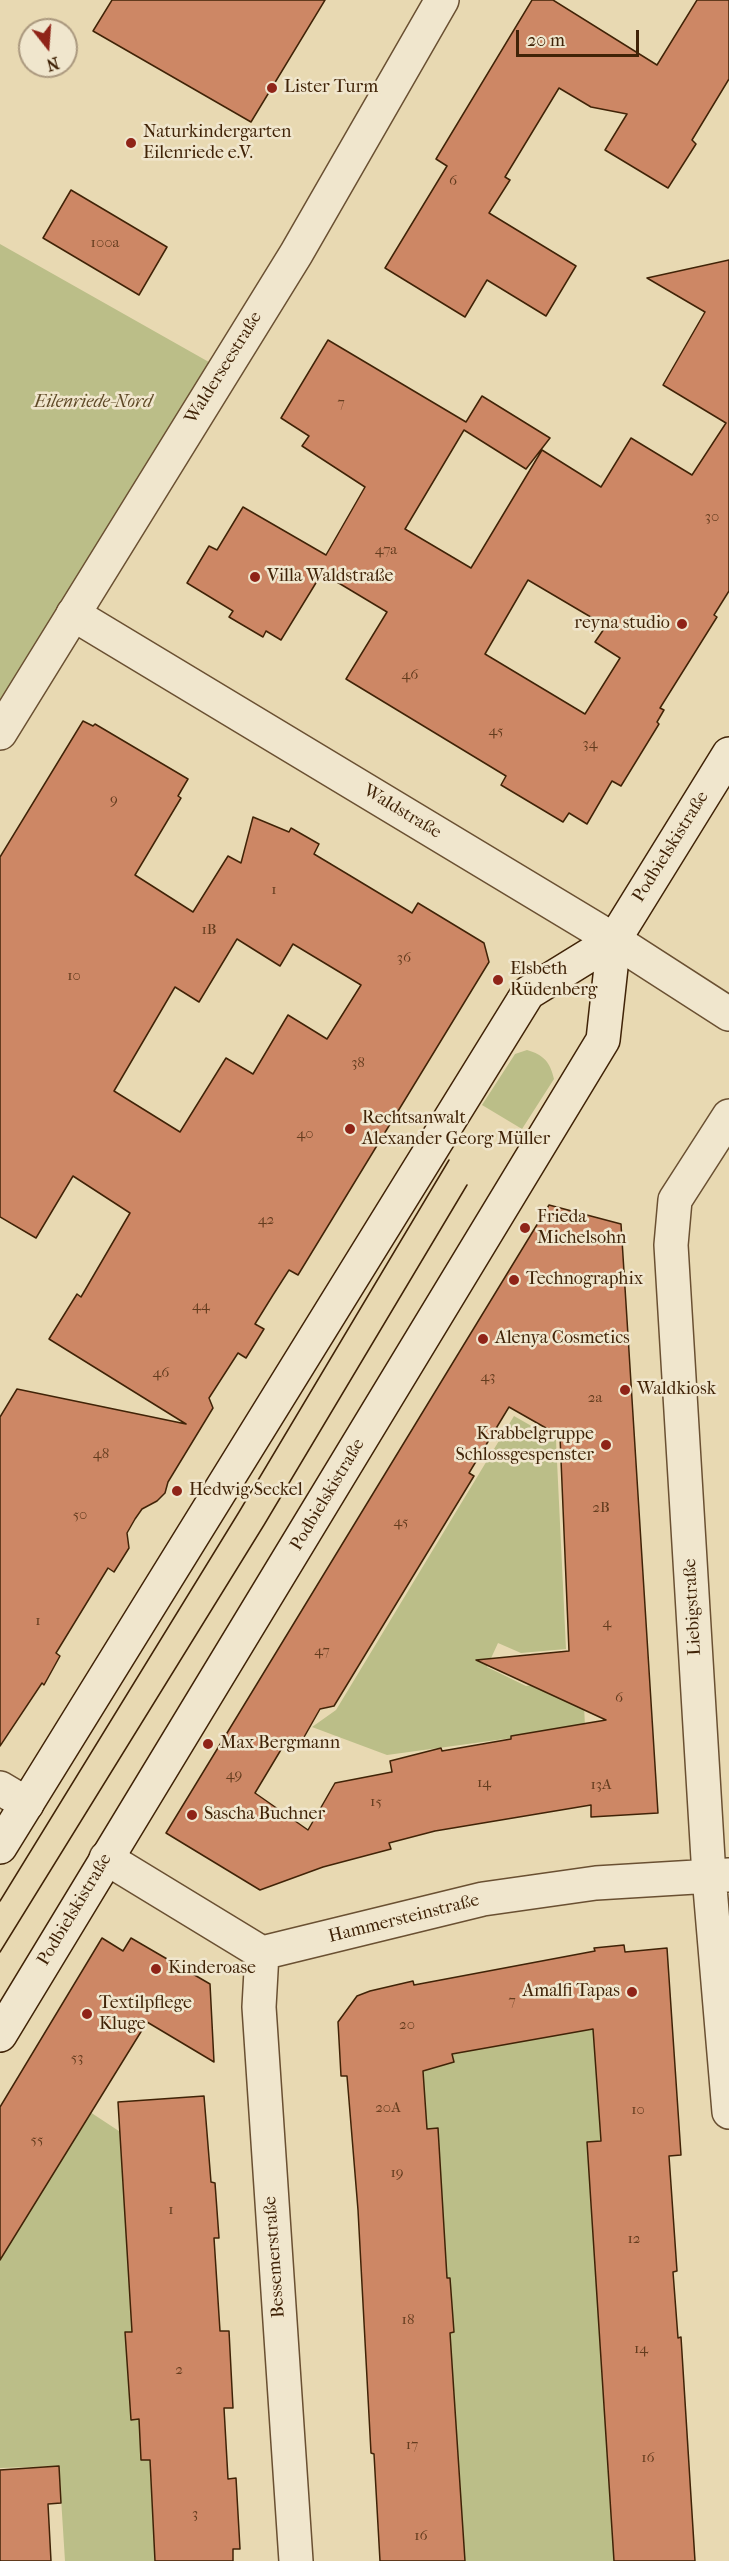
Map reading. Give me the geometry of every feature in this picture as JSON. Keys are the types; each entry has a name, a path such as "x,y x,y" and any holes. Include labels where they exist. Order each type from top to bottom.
{"street":[{"name":"Walderseestraße","path":"0,733 296,254 442,0"},
{"name":"Waldstraße","path":"72,614 614,940 729,1014"},
{"name":"Podbielskistraße","path":"0,2035 603,1040 614,940 729,754"},
{"name":"Podbielskistraße","path":"0,1847 13,1796 528,993 614,940"},
{"name":"Liebigstraße","path":"729,1116 675,1200 671,1245 719,1875 729,2112"},
{"path":"106,1857 262,1953"},
{"name":"Hammersteinstraße","path":"262,1953 483,1899 596,1883 719,1875"},
{"name":"Bessemerstraße","path":"262,1953 259,2007 296,2561"}],"green space":[{"name":"Eilenriede-Nord","path":"0,244 223,370 0,733"},
{"path":"527,1050 538,1054 545,1060 554,1079 522,1129 482,1105 515,1054"},
{"path":"514,1416 556,1440 566,1649 521,1653 498,1643 487,1667 526,1686 583,1679 585,1728 387,1755 312,1727 336,1710"},
{"path":"608,2020 597,2080 601,2141 587,2142 614,2561 465,2561 450,2333 454,2332 450,2278 447,2278 427,2129 415,2087 424,2060 438,2067 454,2062 452,2052"},
{"path":"90,2112 131,2139 132,2332 125,2332 131,2419 139,2419 141,2460 150,2460 155,2561 65,2561 59,2466 0,2468 0,2260"}],"building":[{"path":"112,0 325,0 251,122 93,31"},
{"path":"532,0 553,0 657,65 697,0 729,0 729,79 692,140 696,144 668,188 605,150 627,114 591,107 559,88 505,177 510,180 489,213 576,266 546,316 487,280 465,317 385,268 447,166 436,159"},
{"path":"71,190 167,247 139,295 43,238"},
{"path":"729,260 729,591 714,615 717,617 660,708 664,710 657,722 659,724 621,786 612,781 587,824 569,813 563,822 501,785 506,776 346,679 387,612 322,573 281,640 266,631 263,637 229,617 233,611 187,583 209,546 217,550 243,507 326,555 365,487 302,446 309,436 281,418 328,340 466,422 482,396 550,438 526,469 464,430 405,529 471,568 542,450 601,487 631,438 692,475 726,423 663,385 705,312 647,278","holes":["528,580 606,626 595,642 620,658 585,714 485,654"]},
{"path":"83,721 93,726 95,724 188,779 178,796 181,798 135,875 193,912 228,856 241,863 253,817 289,832 291,828 319,844 314,854 412,913 418,903 484,943 489,962 298,1275 289,1270 273,1295 255,1324 264,1329 246,1358 238,1353 209,1398 213,1408 168,1482 165,1493 157,1501 142,1509 135,1519 127,1533 129,1548 114,1572 108,1568 56,1653 60,1656 44,1685 42,1683 0,1746 0,1417 17,1389 186,1424 49,1339 77,1294 81,1297 130,1213 73,1176 36,1238 0,1217 0,857","holes":["237,939 280,966 293,944 361,985 327,1039 288,1015 253,1074 226,1058 180,1132 114,1091 175,987 199,1002"]},
{"path":"549,1205 621,1224 658,1813 591,1817 591,1805 435,1831 389,1843 391,1849 323,1867 260,1890 166,1833","holes":["509,1407 560,1436 569,1651 476,1660 606,1720 511,1736 511,1739 442,1751 441,1748 390,1761 392,1772 335,1783 308,1830 255,1793 288,1738 299,1746 320,1709 334,1706 474,1476 469,1473"]},
{"path":"102,1938 123,1951 131,1938 210,1984 214,2062 147,2022 0,2260 0,2107"},
{"path":"624,1945 625,1952 667,1948 681,2155 669,2156 677,2271 673,2272 678,2338 681,2337 695,2561 614,2561 587,2142 601,2141 593,2029 452,2054 454,2062 423,2071 427,2129 438,2128 447,2278 450,2278 454,2332 450,2333 465,2561 380,2561 374,2454 371,2453 358,2210 347,2076 341,2076 338,2022 357,1996 370,1991 413,1981 414,1985 595,1951 594,1948"},
{"path":"204,2096 211,2182 215,2183 219,2238 214,2238 220,2331 229,2331 233,2408 224,2408 228,2479 236,2478 240,2549 233,2549 233,2561 155,2561 150,2460 141,2460 139,2419 131,2420 125,2332 132,2332 118,2102"},
{"path":"59,2466 61,2503 48,2504 51,2561 0,2561 0,2470"}],"tram line":[{"path":"0,1901 239,1512 449,1160"},
{"path":"0,1952 264,1525 467,1185"}],"place":[{"name":"Lister Turm","path":"272,88"},
{"name":"Naturkindergarten Eilenriede e.V.","path":"131,143"},
{"name":"Villa Waldstraße","path":"255,577"},
{"name":"reyna studio","path":"682,624"},
{"name":"Elsbeth Rüdenberg","path":"498,980"},
{"name":"Rechtsanwalt Alexander Georg Müller","path":"350,1129"},
{"name":"Frieda Michelsohn","path":"525,1228"},
{"name":"Technographix","path":"514,1280"},
{"name":"Alenya Cosmetics","path":"483,1339"},
{"name":"Waldkiosk","path":"625,1390"},
{"name":"Krabbelgruppe Schlossgespenster","path":"606,1445"},
{"name":"Hedwig Seckel","path":"177,1491"},
{"name":"Max Bergmann","path":"208,1744"},
{"name":"Sascha Buchner","path":"192,1815"},
{"name":"Kinderoase","path":"156,1969"},
{"name":"Amalfi Tapas","path":"632,1992"},
{"name":"Textilpflege Kluge","path":"87,2014"}]}
